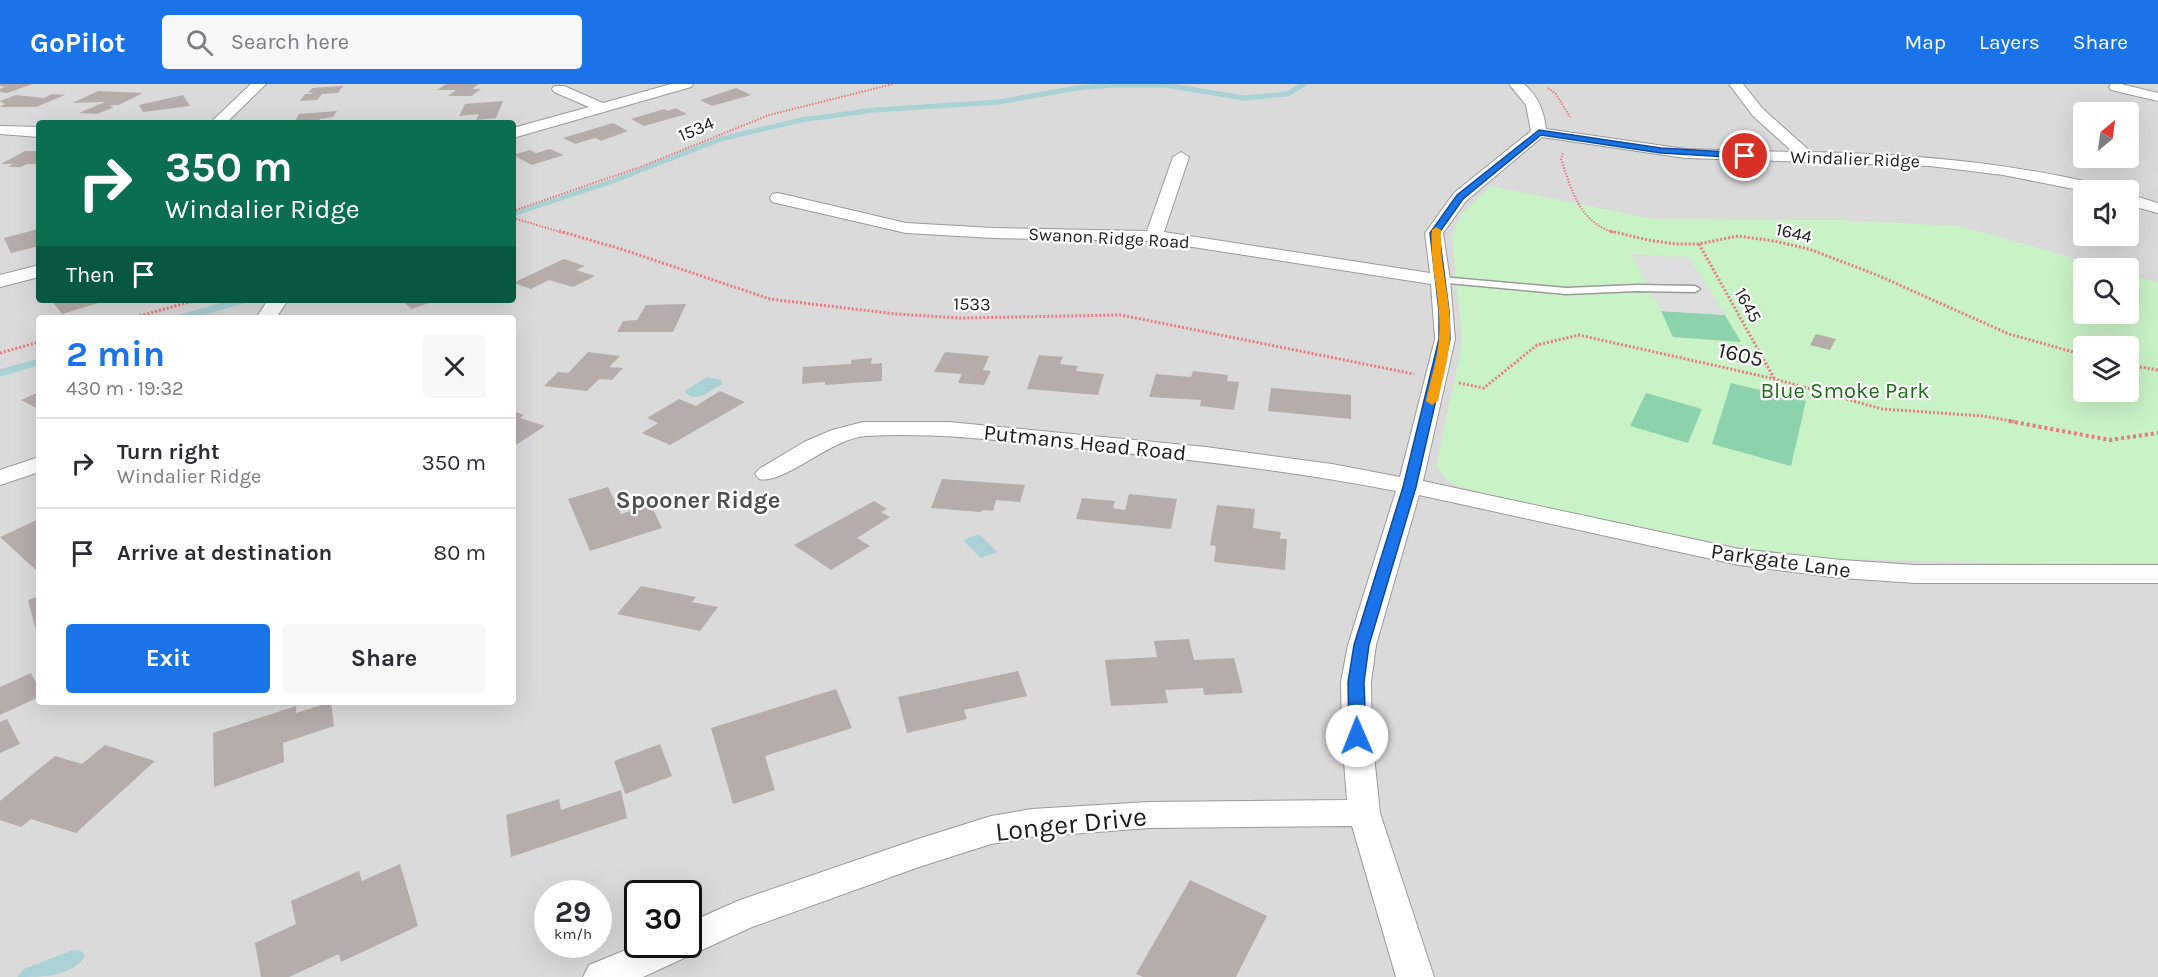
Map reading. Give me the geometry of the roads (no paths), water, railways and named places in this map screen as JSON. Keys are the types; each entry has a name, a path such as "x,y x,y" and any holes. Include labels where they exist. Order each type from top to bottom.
{"street":[{"path":"220,120 259,84"},
{"path":"516,132 686,84"},
{"path":"1415,977 1364,813 1357,736 1356,682 1362,645 1410,487 1438,378 1445,339 1441,280 1434,233 1460,197 1539,132 1536,110 1524,90 1516,84"},
{"path":"1736,84 1739,92 1808,157"},
{"path":"2116,87 2158,98"},
{"path":"559,89 603,108"},
{"path":"0,130 36,132"},
{"name":"Windalier Ridge","path":"1539,132 1704,155 1906,160 1972,166 2017,172 2073,184"},
{"path":"1154,236 1181,157"},
{"name":"Swanon Ridge Road","path":"778,198 873,222 930,231 1154,236 1441,280"},
{"path":"2139,202 2158,208"},
{"path":"0,281 36,272"},
{"name":"Putmans Head Road","path":"767,474 812,447 840,435 863,429 920,427 1206,454 1332,471 1410,487"},
{"path":"0,478 36,466"},
{"name":"Parkgate Lane","path":"1410,487 1750,559 1915,574 2158,574"},
{"name":"Longer Drive","path":"702,934 740,916 915,854 991,830 1041,822 1149,815 1364,813"},
{"path":"602,977 647,958"}],"lane":[{"path":"1441,280 1566,291 1637,288 1695,289"}],"water":[{"path":"707,377 722,380 722,384 698,397 688,395 684,391"},
{"path":"979,534 997,552 981,558 963,540"},
{"path":"73,950 81,951 85,956 79,963 64,972 46,976 17,977 24,969"}],"waterway":[{"path":"516,213 613,181 721,139 801,120 874,110 999,102 1076,88 1114,85 1165,85 1244,98 1287,94 1304,84"},
{"path":"191,315 233,303"},
{"path":"0,373 36,363"}],"district":[{"name":"Spooner Ridge","path":"698,500"}],"park label":[{"name":"Blue Smoke Park","path":"1845,390"}]}
